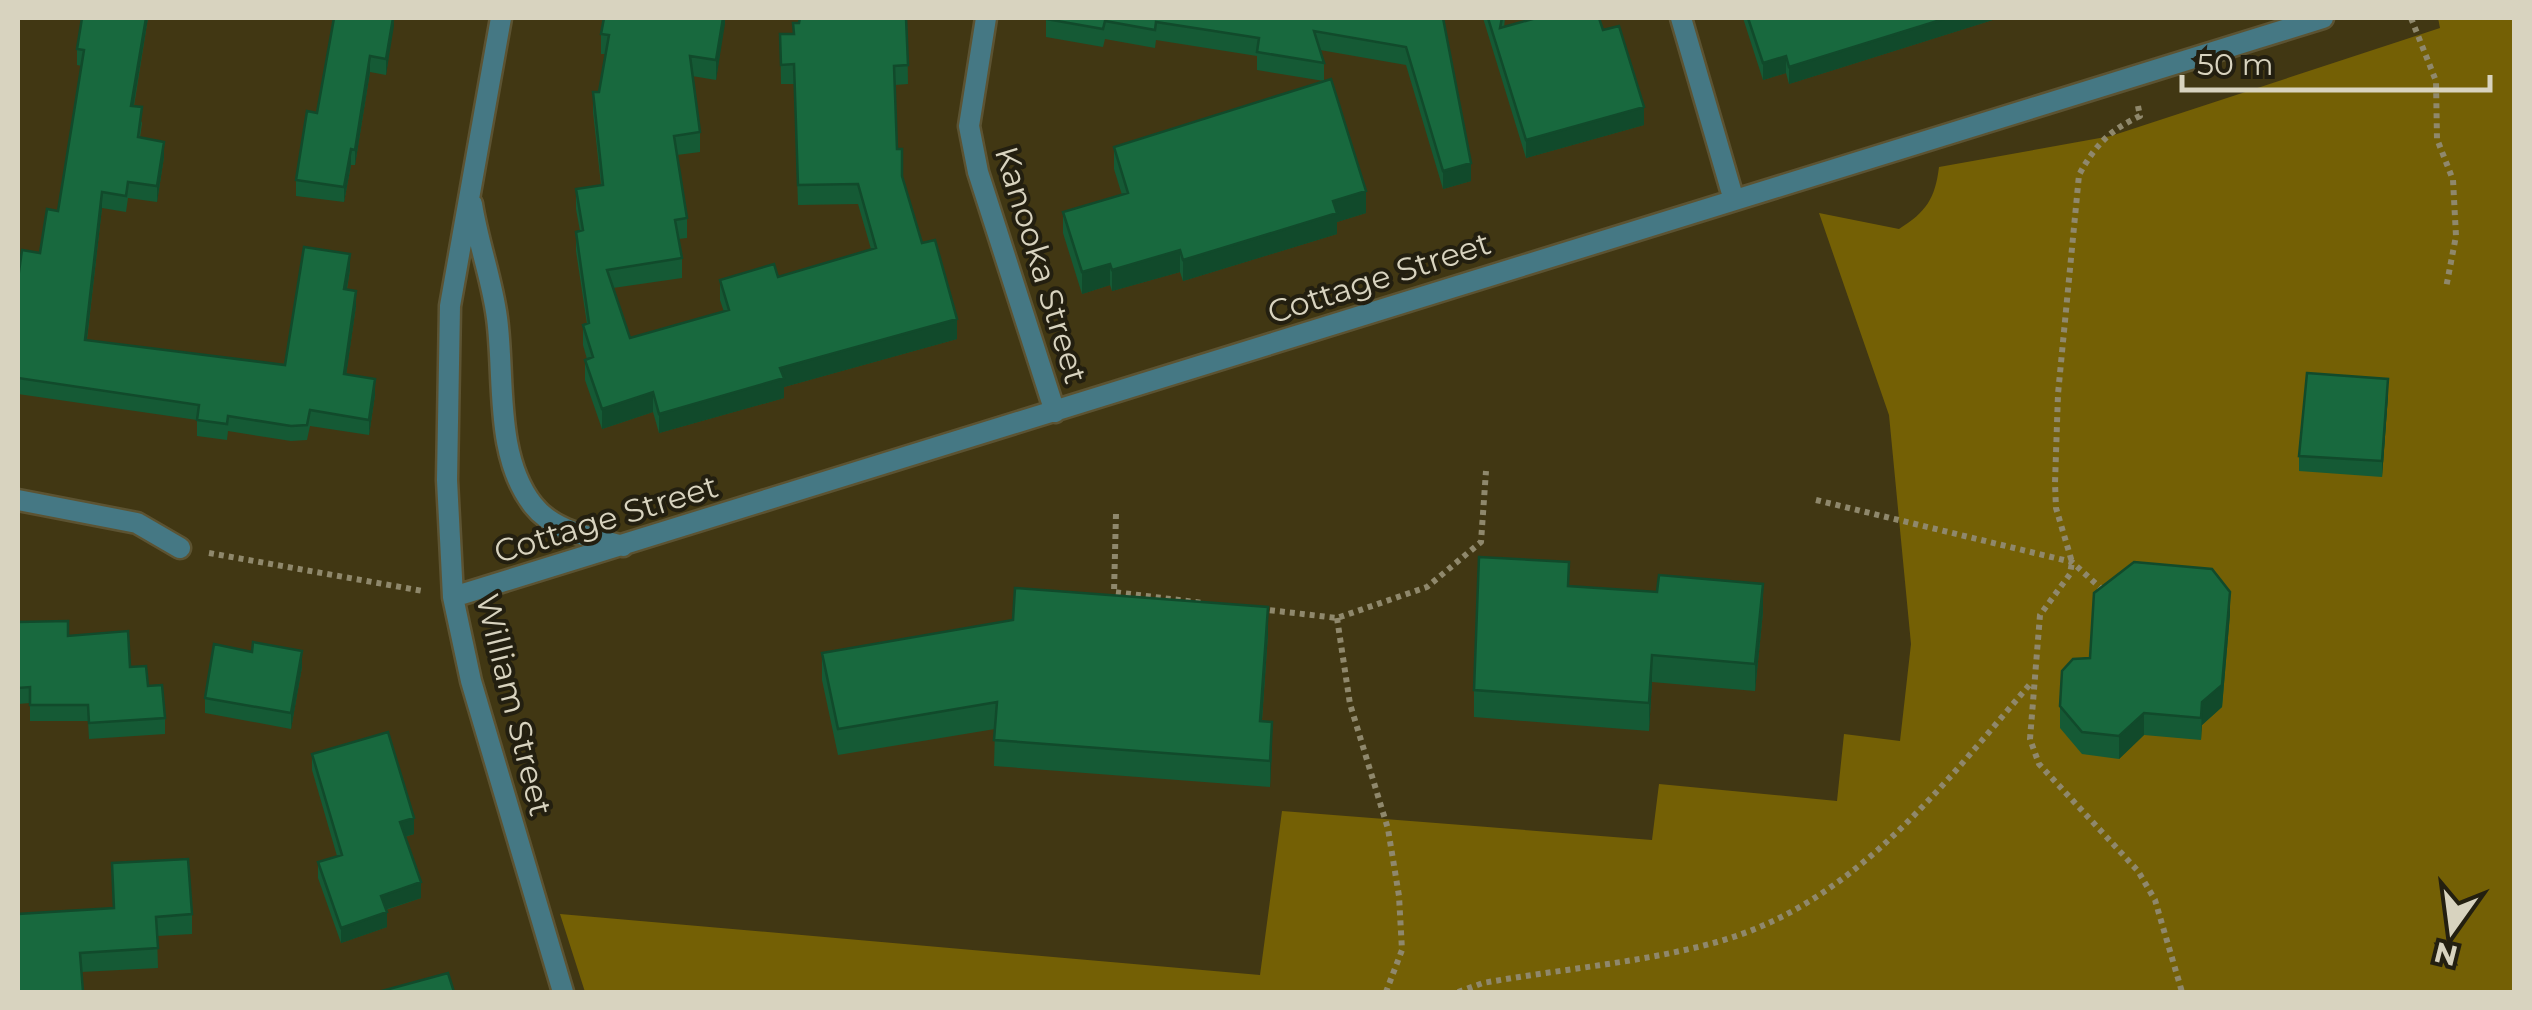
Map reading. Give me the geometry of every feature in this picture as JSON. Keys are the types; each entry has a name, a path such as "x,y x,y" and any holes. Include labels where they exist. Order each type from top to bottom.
{"street":[{"name":"William Street","path":"501,18 450,306 447,480 454,597 471,682 563,992"},
{"name":"Kanooka Street","path":"986,18 969,126 1054,412"},
{"path":"1681,18 1733,198"},
{"name":"Cottage Street","path":"454,597 2323,18"},
{"name":"William Street","path":"470,187 497,320 510,454 522,488 535,508 560,528 625,547"},
{"path":"18,500 137,523 180,548"}],"path":[{"path":"2411,18 2436,80 2437,139 2453,180 2456,236 2446,288"},
{"path":"2131,80 2140,116 2116,127 2094,146 2079,175 2072,214 2055,484 2056,508 2072,562 2070,574 2040,614 2031,684 2030,739 2039,764 2138,872 2155,900 2182,992"},
{"path":"1244,607 1337,618 1427,588 1481,542 1486,471"},
{"path":"1816,500 2072,562 2112,600"},
{"path":"1116,514 1114,592 1207,603"},
{"path":"180,548 454,597"},
{"path":"1337,618 1350,704 1388,828 1399,896 1402,950 1386,992"},
{"path":"1458,992 1483,983 1715,942 1807,904 1880,850 2031,684"}],"shaded area":[{"path":"2438,18 2514,18 2514,992 585,992 560,914 1260,975 1282,811 1652,840 1659,784 1837,801 1844,734 1900,741 1911,644 1889,415 1819,213 1899,229 1928,204 1939,167 2111,136 2440,28"}],"building":[{"path":"82,18 146,18 131,106 142,107 138,137 164,142 157,186 128,182 126,196 102,192 85,340 285,365 304,247 350,254 344,289 356,291 344,374 375,379 369,420 310,410 307,425 228,416 227,424 197,420 199,405 18,378 18,279 22,250 40,253 47,209 58,211 84,50 77,49"},
{"path":"334,18 393,18 386,59 370,56 355,150 351,149 344,187 296,180 307,111 317,113"},
{"path":"604,18 723,18 716,60 690,56 700,132 674,136 687,218 675,220 682,258 607,270 630,338 729,310 720,280 774,264 778,277 876,248 858,184 798,185 794,64 781,65 780,34 794,34 793,23 799,23 800,18 906,18 908,65 894,66 897,149 902,149 902,176 922,243 935,240 957,319 780,368 784,378 659,414 653,392 602,409 585,360 593,357 583,325 589,323 576,232 583,230 576,189 603,185 593,92 599,92 609,35 601,34"},
{"path":"1046,18 1443,18 1471,163 1443,171 1406,47 1314,31 1324,63 1257,52 1259,38 1156,22 1155,30 1105,21 1103,29"},
{"path":"1488,18 1502,18 1500,28 1536,18 1599,18 1603,30 1619,26 1644,107 1526,140"},
{"path":"1748,18 1947,18 1789,67 1786,56 1763,63"},
{"path":"1331,79 1366,191 1333,201 1337,213 1183,260 1180,250 1112,270 1110,264 1082,272 1063,212 1128,193 1114,147"},
{"path":"2307,373 2388,379 2382,461 2299,456"},
{"path":"1479,557 1569,562 1568,586 1657,592 1659,575 1763,584 1755,664 1652,655 1649,703 1474,690"},
{"path":"2134,562 2212,569 2230,592 2222,685 2202,702 2201,718 2144,713 2119,736 2082,732 2060,706 2062,671 2073,659 2090,658 2094,593"},
{"path":"1015,588 1268,607 1260,721 1272,722 1270,761 994,740 997,702 838,729 822,653 1013,620"},
{"path":"68,621 68,636 128,631 130,667 146,666 148,686 162,685 165,718 89,723 88,705 30,705 30,687 18,688 18,622"},
{"path":"253,642 302,651 291,713 205,698 214,644 252,652"},
{"path":"388,732 414,818 400,822 421,882 381,896 387,912 341,928 318,862 342,855 312,754"},
{"path":"188,859 192,914 156,917 158,948 80,953 83,992 18,992 18,914 114,908 112,863"},
{"path":"448,973 454,992 378,992"}]}
